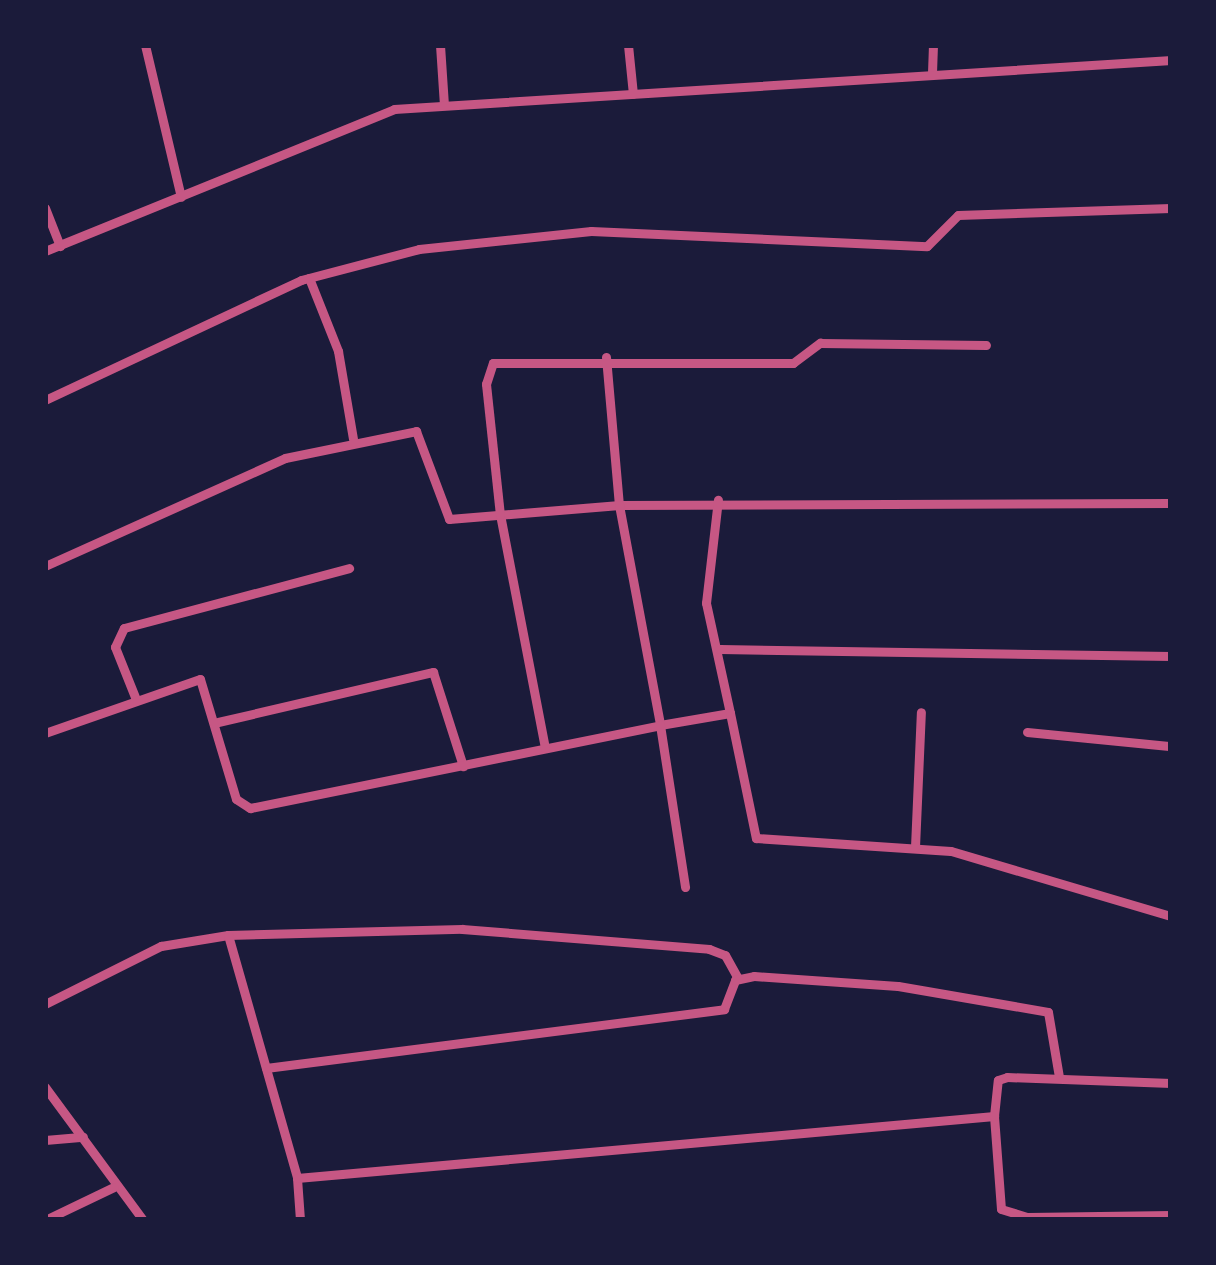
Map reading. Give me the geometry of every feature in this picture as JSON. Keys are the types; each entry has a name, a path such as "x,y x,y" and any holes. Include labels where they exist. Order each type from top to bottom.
{"street":[{"path":"144,45 181,196"},
{"path":"440,45 444,105"},
{"path":"628,45 633,94"},
{"path":"932,73 934,45"},
{"path":"45,251 357,118 444,105 1171,60"},
{"path":"45,208 60,246"},
{"path":"45,400 308,278 419,249 556,232 928,246 958,214 1171,208"},
{"path":"308,278 338,351 353,439"},
{"path":"546,748 500,514 488,369 606,357 793,363 820,344 986,346"},
{"path":"606,357 619,505 660,725 684,888"},
{"path":"45,566 225,482 353,439 416,431 445,516 718,500 1171,504"},
{"path":"718,500 706,603 720,649 752,835 915,846 1171,916"},
{"path":"135,697 115,646 124,628 349,568"},
{"path":"720,649 1171,656"},
{"path":"218,722 433,672 463,766"},
{"path":"45,734 135,697 200,679 218,722 236,799 250,808 730,713"},
{"path":"915,846 921,712"},
{"path":"1027,732 1171,746"},
{"path":"45,1004 161,946 228,935 462,929 709,949 725,954 738,978"},
{"path":"228,935 297,1178 300,1220"},
{"path":"266,1068 724,1008 738,978"},
{"path":"738,978 879,984 1048,1012 1057,1023 1058,1077"},
{"path":"1171,1083 1058,1077 998,1080 994,1116 996,1200 1028,1219 1171,1215"},
{"path":"45,1087 114,1187 143,1220"},
{"path":"297,1178 994,1116"},
{"path":"45,1140 83,1137"},
{"path":"45,1220 114,1187"}]}
